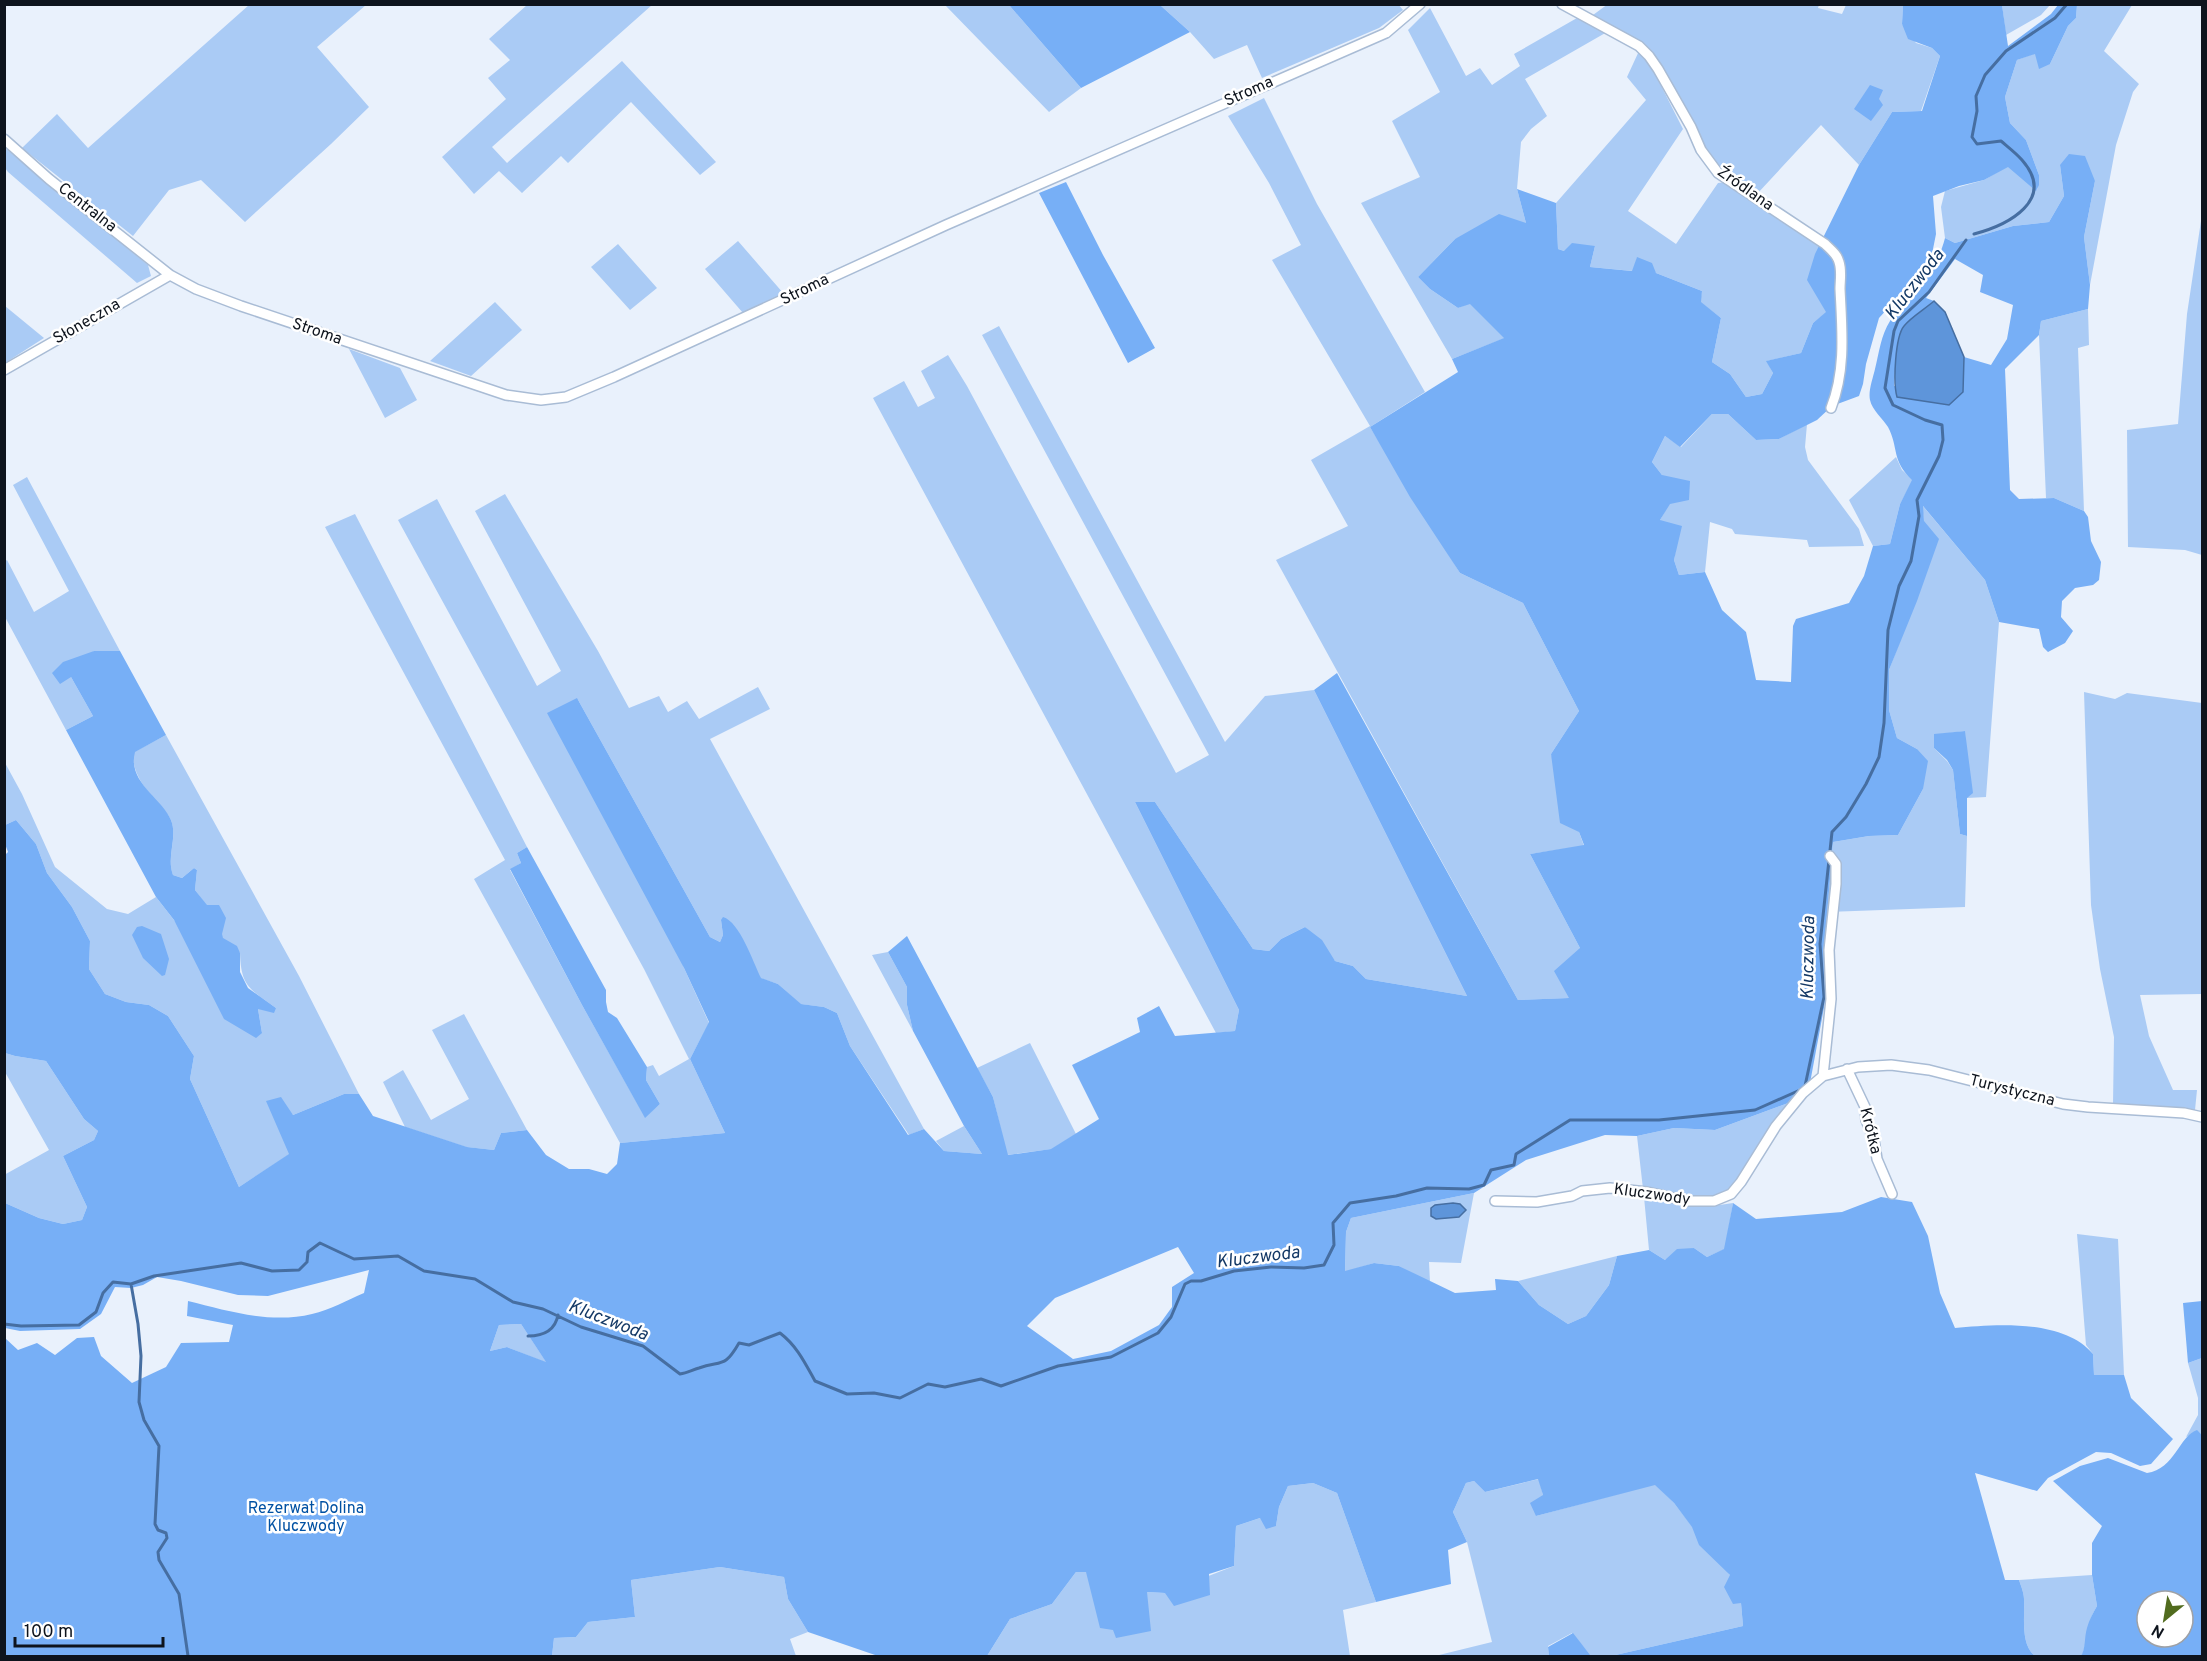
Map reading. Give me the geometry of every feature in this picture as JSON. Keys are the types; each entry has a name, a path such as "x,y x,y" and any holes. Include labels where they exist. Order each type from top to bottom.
{"street":[{"name":"Stroma","path":"170,275 196,289 241,306 506,394 541,400 566,397 622,374 946,225 1386,33 1420,4"},
{"name":"Źródlana","path":"1562,4 1640,46 1658,69 1691,127 1701,150 1718,173 1825,244 1837,255 1841,271 1844,333 1837,386 1831,408"},
{"name":"Centralna","path":"4,140 49,179 170,275"},
{"name":"Słoneczna","path":"4,370 170,275"},
{"path":"1823,1076 1831,999 1829,950 1836,864 1830,856"},
{"name":"Turystyczna","path":"1823,1076 1847,1069 1891,1065 1929,1070 2063,1104 2184,1113 2202,1117"},
{"name":"Krótka","path":"1847,1069 1865,1107 1866,1120 1874,1140 1877,1159 1892,1194"},
{"name":"Kluczwody","path":"1495,1201 1537,1202 1572,1196 1582,1191 1610,1188 1647,1192 1688,1201 1714,1201 1731,1194 1776,1126 1803,1093 1823,1076"}],"shaded area":[{"path":"1398,4 1403,10 1379,28 1262,78 1247,45 1214,59 1190,32 1160,5"},
{"path":"1608,4 1819,5 1818,8 1842,14 1846,5 1903,5 1902,24 1916,43 1932,48 1940,56 1921,111 1892,112 1859,165 1821,125 1757,194 1717,167 1652,52 1645,44 1593,15"},
{"path":"249,5 366,5 317,47 369,107 245,222 201,180 169,190 133,236 22,148 57,114 88,148"},
{"path":"527,5 652,5 492,147 507,163 622,61 716,162 700,175 631,102 568,163 561,156 522,193 499,171 474,194 442,157 506,99 488,78 510,60 489,39"},
{"path":"945,5 1009,5 1081,88 1049,112"},
{"path":"2002,5 2050,5 2041,15 2006,35"},
{"path":"2077,5 2132,5 2104,51 2139,84 2133,92 2116,145 2090,285 2084,237 2095,181 2060,165 2064,196 2049,222 2013,226 1955,243 1945,238 1941,207 1945,191 1984,180 2008,166 2037,190 2039,175 2026,140 2010,123 2005,97 2017,60 2035,53 2050,64 2068,26 2076,18"},
{"path":"1430,8 1466,76 1480,68 1492,85 1520,66 1514,54 1577,18 1607,32 1525,79 1547,116 1531,129 1521,142 1517,189 1526,223 1455,239 1418,277 1430,289 1458,308 1470,303 1505,338 1452,359 1361,203 1420,177 1392,121 1440,92 1408,30"},
{"path":"1639,51 1648,60 1683,129 1628,211 1676,244 1718,183 1726,182 1821,246 1827,312 1813,323 1801,353 1767,361 1773,373 1762,394 1746,397 1730,374 1712,362 1721,318 1700,302 1702,291 1656,273 1637,258 1633,271 1590,267 1595,246 1564,251 1558,249 1556,203 1646,100 1627,77"},
{"path":"1264,98 1317,204 1425,392 1370,427 1460,573 1523,603 1579,711 1551,754 1584,846 1530,854 1580,948 1570,998 1518,1000 1276,560 1348,526 1311,460 1370,426 1272,260 1301,245 1269,183 1228,116"},
{"path":"5,148 148,265 151,276 137,283 8,172 5,168"},
{"path":"2202,185 2202,555 2185,550 2128,547 2127,430 2178,424 2187,314 2201,221"},
{"path":"738,241 784,294 743,313 705,269"},
{"path":"618,244 657,288 630,310 591,267"},
{"path":"1934,301 1945,312 1964,357 1963,392 1949,405 1897,397 1895,371 1901,332 1910,319"},
{"path":"495,302 522,330 471,376 430,361"},
{"path":"5,306 44,338 5,363"},
{"path":"2088,309 2089,345 2078,348 2084,511 2054,498 2046,498 2039,335 2041,321"},
{"path":"999,326 1225,742 1265,696 1314,690 1467,996 1366,979 1353,966 1335,961 1305,927 1281,939 1269,951 1253,949 1155,802 1135,802 1239,1010 1235,1031 1216,1033 873,398 904,381 918,407 935,398 921,371 948,355 967,386 1176,773 1209,755 982,335"},
{"path":"349,349 400,368 417,400 385,418"},
{"path":"1712,414 1728,414 1756,440 1779,439 1807,424 1805,447 1808,460 1859,529 1864,546 1809,547 1807,540 1735,534 1732,529 1710,522 1705,572 1679,575 1674,560 1676,548 1660,520 1669,504 1662,475 1652,462 1665,436 1681,447"},
{"path":"1896,457 1902,470 1913,480 1900,504 1890,544 1873,546 1849,500"},
{"path":"27,477 120,651 94,651 71,677 93,716 66,730 5,617 4,562 7,560 34,612 69,591 13,485"},
{"path":"505,494 629,708 659,696 668,712 687,701 699,719 758,687 770,709 710,739 924,1129 909,1135 850,1046 837,1013 824,1007 800,1004 778,984 760,978 738,932 721,920 723,935 720,942 710,937 577,698 684,968 709,1023 690,1059 725,1133 620,1143 474,879 505,860 325,527 355,514 527,847 517,853 521,863 510,870 645,1117 660,1104 646,1080 647,1067 653,1065 659,1076 689,1059 644,969 398,520 437,499 537,686 561,671 475,511"},
{"path":"1922,505 1985,580 1999,622 1986,797 1967,798 1965,731 1934,735 1934,748 1953,770 1960,834 1967,836 1965,907 1827,912 1833,842 1869,836 1898,835 1923,789 1917,749 1897,738 1889,710 1889,670 1902,636 1924,521"},
{"path":"2084,692 2115,699 2127,693 2202,703 2202,994 2140,995 2149,1036 2173,1090 2197,1090 2195,1110 2113,1104 2114,1037 2100,969 2091,905"},
{"path":"166,735 299,976 359,1094 344,1094 293,1115 267,1101 290,1154 239,1187 190,1079 194,1056 168,1016 149,1005 126,1002 105,994 89,969 90,941 72,907 47,873 36,844 16,820 5,825 4,761 22,794 55,867 107,909 128,914 156,897 262,1033 258,1009 276,1008 253,991 245,980 240,953 223,939 207,906 195,890 197,870 194,868 182,878 173,875 171,820 144,787 134,766 134,752"},
{"path":"888,952 907,987 907,1005 913,1031 872,955"},
{"path":"464,1014 527,1130 501,1133 494,1150 466,1147 405,1127 383,1082 403,1070 431,1120 469,1099 432,1030"},
{"path":"1030,1043 1076,1134 1052,1149 1007,1155 993,1097 977,1068"},
{"path":"5,1053 46,1061 84,1119 98,1131 94,1140 63,1156 87,1207 82,1220 63,1224 39,1218 5,1203 4,1175 49,1150 5,1072"},
{"path":"1791,1102 1730,1191 1715,1197 1690,1197 1643,1189 1637,1136 1674,1128 1715,1130"},
{"path":"964,1126 982,1154 944,1151 936,1141"},
{"path":"1474,1193 1461,1263 1429,1262 1430,1282 1399,1266 1374,1263 1345,1272 1346,1232 1351,1218"},
{"path":"1644,1197 1713,1206 1733,1203 1725,1249 1707,1257 1694,1248 1665,1260 1649,1250"},
{"path":"1460,1204 1466,1210 1459,1217 1436,1219 1431,1216 1431,1208 1435,1205"},
{"path":"2077,1234 2118,1239 2124,1375 2094,1375 2093,1354 2086,1345"},
{"path":"1617,1256 1609,1285 1586,1316 1568,1324 1539,1305 1518,1281"},
{"path":"521,1324 547,1363 507,1347 490,1351 499,1325"},
{"path":"2202,1358 2202,1435 2197,1431 2186,1437 2198,1415 2198,1398 2188,1363"},
{"path":"1539,1479 1543,1495 1536,1516 1655,1484 1674,1503 1730,1575 1741,1603 1743,1626 1611,1656 1591,1656 1572,1633 1548,1646 1549,1656 1435,1656 1492,1642 1467,1542 1453,1512 1466,1483 1474,1481 1485,1492"},
{"path":"1313,1483 1337,1493 1376,1602 1343,1610 1350,1656 987,1656 1010,1619 1052,1604 1076,1572 1086,1572 1147,1592 1165,1593 1234,1566 1236,1526 1260,1518 1276,1526 1279,1507 1288,1486"},
{"path":"720,1567 784,1577 788,1599 808,1632 790,1639 796,1656 552,1656 554,1638 576,1637 588,1622 635,1617 631,1580"},
{"path":"2092,1575 2097,1606 2082,1656 2035,1656 2030,1651 2025,1637 2024,1597 2019,1580"}],"green space":[{"path":"1009,5 1160,5 1190,32 1081,88"},
{"name":"Rezerwat Dolina Kluczwody","path":"1903,5 2002,5 2008,46 2051,14 2058,5 2077,5 2076,18 2068,26 2050,64 2039,69 2035,54 2017,60 2005,97 2010,123 2026,140 2039,175 2039,185 2036,191 2008,167 1984,180 1933,196 1936,234 1932,254 1879,318 1859,396 1832,406 1817,420 1779,439 1756,440 1728,414 1712,414 1680,447 1665,436 1652,462 1662,475 1690,481 1689,500 1670,504 1660,520 1682,526 1674,560 1679,575 1705,572 1722,610 1746,632 1756,680 1791,682 1793,626 1796,619 1849,603 1864,576 1873,546 1890,544 1900,504 1912,480 1898,460 1888,427 1875,411 1870,400 1871,385 1887,326 1929,274 1945,238 1955,243 2013,226 2049,222 2064,196 2060,165 2069,154 2085,156 2095,181 2084,237 2090,285 2088,309 2041,321 2039,335 2005,369 2010,490 2019,499 2054,498 2084,511 2088,517 2091,541 2101,562 2099,580 2093,585 2075,588 2062,601 2061,617 2073,631 2065,643 2048,652 2043,647 2039,629 1999,622 1985,580 1923,506 1924,521 1939,539 1889,670 1889,710 1897,738 1917,749 1928,761 1923,789 1898,835 1869,836 1833,842 1824,952 1826,997 1810,1083 1791,1102 1715,1130 1674,1128 1637,1136 1605,1135 1526,1160 1474,1193 1351,1218 1346,1232 1345,1271 1374,1263 1399,1266 1455,1293 1496,1290 1495,1279 1518,1281 1539,1305 1568,1324 1586,1316 1609,1285 1617,1256 1649,1250 1665,1260 1677,1249 1694,1248 1707,1257 1724,1249 1733,1203 1756,1219 1842,1212 1881,1197 1912,1202 1928,1236 1940,1293 1955,1328 1990,1325 2028,1326 2065,1335 2080,1343 2093,1354 2094,1375 2124,1375 2131,1398 2173,1439 2151,1464 2140,1466 2111,1453 2096,1452 2048,1478 2037,1491 1975,1473 2005,1580 2019,1580 2024,1597 2025,1637 2030,1651 2035,1656 1611,1656 1743,1626 1741,1603 1733,1604 1724,1587 1730,1575 1699,1545 1692,1527 1674,1503 1655,1485 1536,1516 1530,1503 1543,1495 1538,1479 1485,1492 1474,1481 1466,1483 1453,1512 1467,1542 1448,1550 1451,1584 1376,1602 1337,1493 1313,1483 1288,1486 1279,1507 1276,1526 1266,1529 1260,1518 1236,1526 1234,1566 1209,1574 1210,1595 1174,1606 1165,1593 1147,1592 1151,1631 1116,1638 1113,1630 1100,1628 1086,1572 1076,1572 1052,1604 1010,1619 987,1656 878,1656 808,1632 788,1599 784,1577 720,1567 631,1580 635,1617 588,1622 576,1637 554,1638 552,1656 5,1656 5,1338 18,1350 37,1343 55,1355 77,1338 94,1337 101,1356 132,1383 166,1367 181,1343 229,1342 233,1325 187,1316 188,1301 250,1315 297,1317 325,1310 364,1293 369,1270 268,1296 238,1295 157,1277 143,1285 131,1288 115,1287 101,1314 80,1329 20,1331 5,1328 5,1203 39,1218 63,1224 82,1220 87,1207 63,1156 94,1140 98,1131 84,1119 46,1061 5,1053 4,856 8,852 5,844 5,825 16,820 36,844 47,873 72,907 90,941 89,969 105,994 126,1002 149,1005 168,1016 194,1056 190,1079 239,1187 289,1154 266,1101 281,1097 293,1115 344,1094 359,1094 373,1116 467,1147 494,1150 501,1133 527,1130 546,1155 569,1169 589,1169 607,1174 617,1164 620,1143 725,1133 690,1059 709,1022 684,968 547,713 577,698 710,937 720,942 723,935 721,920 723,917 729,920 740,934 761,978 778,984 801,1004 824,1007 837,1013 850,1046 908,1135 924,1129 944,1151 982,1154 964,1126 913,1031 907,1005 907,987 888,952 907,936 993,1097 1008,1155 1051,1149 1099,1119 1072,1065 1140,1032 1137,1018 1159,1006 1175,1036 1235,1031 1239,1010 1135,802 1155,802 1253,949 1269,951 1281,939 1305,927 1322,940 1335,961 1353,966 1366,979 1467,996 1314,690 1337,673 1518,1000 1569,998 1554,971 1580,948 1530,854 1584,845 1579,832 1560,823 1551,754 1579,711 1523,603 1460,573 1410,497 1370,427 1458,372 1452,359 1504,338 1470,304 1458,308 1430,289 1418,277 1455,239 1499,214 1526,223 1517,189 1556,203 1558,249 1564,251 1572,243 1595,246 1590,267 1632,271 1637,257 1652,263 1656,273 1702,291 1701,302 1721,318 1712,362 1730,374 1746,397 1762,394 1773,373 1766,361 1801,353 1813,323 1826,312 1807,280 1815,254 1859,165 1892,112 1922,111 1940,56 1932,48 1908,39 1902,24","holes":["1955,259 1983,275 1980,292 2013,305 2007,339 1991,365 1964,357 1963,392 1894,386 1903,327 1934,301 1926,298","1178,1247 1194,1273 1172,1287 1172,1307 1159,1325 1111,1351 1073,1359 1027,1326 1055,1298","521,1324 546,1362 507,1347 490,1351 499,1325"]},
{"path":"1870,85 1883,90 1879,99 1883,105 1871,121 1854,109"},
{"path":"1066,182 1103,255 1155,348 1128,363 1039,193"},
{"path":"94,651 120,651 166,735 135,752 136,772 171,820 173,875 182,878 194,868 197,870 195,890 207,905 219,905 226,918 223,938 237,946 240,953 240,972 248,988 276,1008 274,1013 258,1009 262,1033 256,1038 224,1019 174,920 156,897 66,730 93,716 71,677 60,684 52,673 63,662"},
{"path":"1965,731 1973,793 1967,798 1967,836 1960,834 1953,770 1947,760 1934,748 1934,734"},
{"path":"527,847 606,990 608,1012 617,1018 647,1067 646,1080 660,1104 645,1118 510,869 521,863 517,853"},
{"path":"142,926 161,934 169,959 165,975 162,976 143,958 132,935 137,927"},
{"path":"2202,1301 2202,1358 2188,1363 2183,1303"},
{"path":"2197,1430 2202,1435 2202,1656 2081,1656 2088,1625 2097,1606 2092,1575 2092,1543 2102,1526 2053,1481 2080,1466 2108,1458 2147,1473 2164,1465 2186,1439"},
{"path":"1573,1633 1591,1656 1549,1656 1548,1647"}],"waterway":[{"name":"Kluczwoda","path":"1974,234 2001,224 2024,209 2031,199 2034,187 2031,174 2015,152 2001,141 1977,144 1972,137 1977,111 1976,96 1985,75 2006,51 2055,18 2067,4"},
{"name":"Kluczwoda","path":"4,1324 79,1325 96,1312 103,1293 113,1282 131,1284 154,1276 241,1263 272,1271 299,1270 307,1262 308,1252 320,1243 354,1259 398,1256 424,1271 475,1279 513,1302 543,1309 581,1327 643,1346 680,1374 726,1360 739,1343 749,1345 780,1333 796,1349 815,1381 847,1394 874,1393 900,1398 928,1384 945,1387 981,1379 1001,1386 1058,1366 1111,1357 1158,1333 1171,1317 1185,1284 1191,1281 1201,1281 1234,1271 1324,1265 1334,1245 1333,1223 1350,1203 1396,1196 1427,1188 1469,1189 1484,1185 1491,1170 1514,1165 1516,1154 1570,1120 1659,1120 1755,1110 1800,1090 1805,1086 1824,997 1820,944 1832,832 1846,817 1879,757 1884,723 1888,630 1899,586 1911,561 1919,516 1917,500 1939,456 1943,440 1942,425 1893,405 1885,388 1894,331 1898,321 1929,292 1966,240"},
{"path":"131,1284 141,1356 139,1402 144,1420 159,1446 155,1524 158,1530 166,1533 167,1538 158,1552 159,1560 179,1594 188,1656"},
{"path":"528,1336 548,1332 558,1315"}]}
